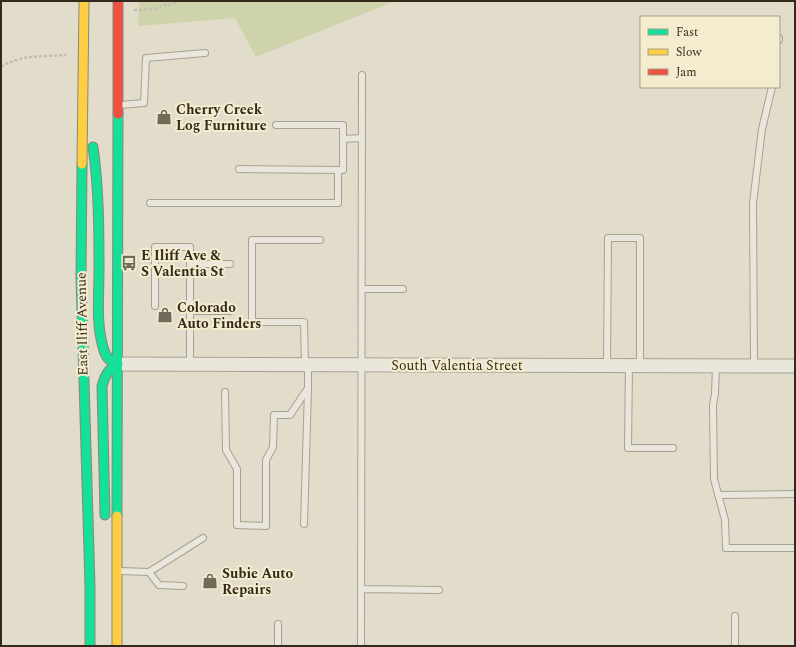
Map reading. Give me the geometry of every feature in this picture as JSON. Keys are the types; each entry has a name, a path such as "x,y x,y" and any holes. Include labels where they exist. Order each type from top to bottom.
{"main road":[{"name":"East Iliff Avenue","path":"84,1 81,278 90,586 90,646"},
{"path":"117,646 118,1"},
{"path":"83,114 92,138 96,162 99,311 101,337 107,358 118,364"},
{"path":"105,524 102,386 106,374 112,366 118,364"},
{"path":"90,633 99,598"}],"street":[{"name":"South Valentia Street","path":"118,364 795,366"}],"lane":[{"path":"119,106 144,103 146,58 204,53"},
{"path":"361,646 362,75"},
{"path":"754,366 753,203 762,129 772,88"},
{"path":"239,169 344,170 343,125 276,125"},
{"path":"343,139 362,138"},
{"path":"150,203 338,203 338,170"},
{"path":"607,366 608,238 640,238 634,366 628,448 673,448"},
{"path":"304,524 308,388 304,322 252,322 252,240 320,240"},
{"path":"155,306 155,247 190,247 190,364"},
{"path":"190,264 230,264"},
{"path":"362,289 403,289"},
{"path":"190,311 230,311"},
{"path":"716,366 713,405 714,479 725,520 726,548 795,548"},
{"path":"225,392 226,450 237,469 238,525 266,526 266,460 273,447 274,415 290,415 308,388"},
{"path":"718,495 795,494"},
{"path":"118,571 149,572 203,538"},
{"path":"149,572 159,585 183,586"},
{"path":"361,589 438,590"},
{"path":"735,616 735,646"},
{"path":"278,624 278,646"}],"path":[{"path":"132,10 152,9 181,1"},
{"path":"1,67 16,59 68,55"}],"green space":[{"path":"139,1 395,1 256,57 235,18 138,26"}],"traffic: fast":[{"path":"117,516 118,114"},
{"path":"93,147 98,209 99,329 106,356 112,362 118,364"},
{"path":"82,164 81,278 90,586 90,646"},
{"path":"105,515 102,386 107,373 118,364"}],"traffic: slow":[{"path":"82,164 84,1"},
{"path":"117,516 117,646"}],"traffic: jam":[{"path":"118,1 118,114"}],"place":[{"name":"Cherry Creek Log Furniture","path":"164,117"},
{"name":"E Iliff Ave & S Valentia St","path":"129,263"},
{"name":"Colorado Auto Finders","path":"165,315"},
{"name":"Subie Auto Repairs","path":"210,581"}]}
